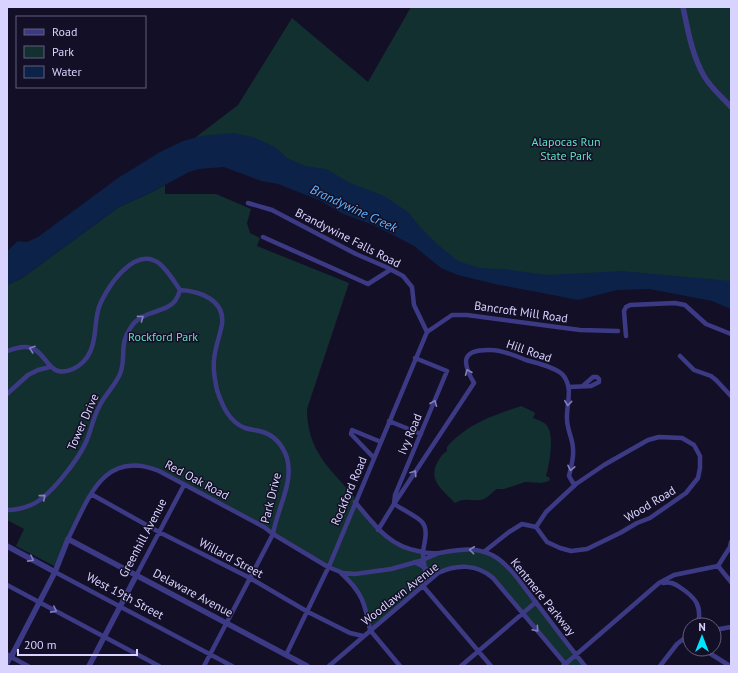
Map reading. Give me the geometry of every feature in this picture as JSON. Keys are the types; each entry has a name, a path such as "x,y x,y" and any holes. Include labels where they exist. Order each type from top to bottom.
{"street":[{"path":"683,7 688,34 696,58 705,77 717,93 731,107"},
{"name":"Brandywine Falls Road","path":"248,203 272,210 356,254 403,276 412,287 414,305 427,332"},
{"path":"263,237 368,284 390,270"},
{"path":"7,352 20,347 29,347 38,351 50,367 54,369 63,371 73,369 83,362 91,352 99,309 103,298 119,274 127,266 146,258 159,263 171,276 180,290"},
{"name":"Tower Drive","path":"7,510 14,510 33,504 45,495 69,470 87,441 103,399 120,374 126,334 132,325 144,315 164,308 174,302 180,290"},
{"name":"Park Drive","path":"180,290 191,291 208,297 217,304 220,309 222,324 214,356 214,365 217,390 227,414 241,426 272,436 279,443 288,464 288,478 273,534 204,666"},
{"path":"626,336 624,312 626,307 630,305 675,302 685,305 706,324 731,334"},
{"name":"Bancroft Mill Road","path":"427,332 452,315 467,315 580,330 618,331"},
{"name":"Rockford Road","path":"286,655 308,612 328,567 427,332"},
{"name":"Hill Road","path":"394,504 474,383 467,372 465,364 466,359 470,354 475,351 501,351 549,367 562,375 569,387"},
{"path":"680,356 694,370 711,376 731,396"},
{"name":"Ivy Road","path":"394,504 395,495 447,371 415,358"},
{"path":"7,394 28,375 38,370 50,367"},
{"path":"576,484 569,476 574,448 569,434 567,418 569,387 584,386"},
{"path":"389,421 421,434"},
{"path":"374,458 351,434 352,430 381,442"},
{"name":"Wood Road","path":"659,437 682,438 694,445 700,456 698,478 686,493 650,518 637,523 587,549 571,551 560,548 548,542 536,527 546,512 576,484 632,448 648,440 659,437"},
{"name":"Red Oak Road","path":"68,539 96,484 107,474 121,468 143,466 154,469 264,528 328,567 340,572 355,574 391,569 439,553"},
{"name":"Greenhill Avenue","path":"89,666 184,485"},
{"name":"Willard Street","path":"90,494 159,532 250,578 308,612 350,633 363,636"},
{"name":"Kentmere Parkway","path":"355,502 378,530 399,545 423,552 439,553 467,549 485,552 503,563 536,602 585,666"},
{"path":"378,530 394,504 421,520 425,525 426,532 423,552 426,574 423,586 491,666"},
{"path":"485,552 509,532 522,524 536,527"},
{"path":"7,664 9,656 55,572 68,539"},
{"name":"Delaware Avenue","path":"68,539 307,666"},
{"path":"565,665 575,654 659,583 674,575 718,566 730,547 731,542"},
{"name":"West 19th Street","path":"7,546 232,666"},
{"path":"414,562 430,572 438,573"},
{"path":"718,566 731,582"},
{"name":"Woodlawn Avenue","path":"329,666 438,573 454,567 468,567 479,570 492,578"},
{"name":"Red Oak Road","path":"340,572 354,586 361,596 370,630"},
{"name":"Kentmere Parkway","path":"492,578 565,665"},
{"path":"659,583 669,582 689,593 694,598 700,612 699,617"},
{"path":"7,585 159,666"},
{"path":"461,666 536,602"},
{"path":"370,630 400,666"},
{"path":"660,666 677,644 682,640"},
{"path":"9,656 28,666"},
{"path":"716,657 730,666"}],"green space":[{"name":"Alapocas Run State Park","path":"411,7 731,7 731,295 464,273 405,232 199,144 196,137 238,105 292,18 368,82"},
{"name":"Rockford Park","path":"165,185 165,194 216,194 251,209 247,223 250,233 260,238 257,246 349,283 307,409 311,436 321,457 354,496 355,502 392,541 423,553 424,559 439,553 477,550 503,563 585,666 567,666 493,578 468,567 442,571 370,630 365,607 346,577 269,531 150,468 121,468 96,484 56,567 16,546 24,529 7,520 7,285 22,278 119,207"},
{"path":"521,406 534,412 535,414 533,418 545,423 551,436 551,451 546,476 550,478 549,481 541,483 525,482 504,489 497,489 484,499 462,500 455,503 438,485 434,475 437,463 442,455 447,451 447,447 463,432 490,417"}],"water":[{"name":"Brandywine Creek","path":"233,133 253,137 275,147 287,158 305,166 326,169 350,183 384,196 408,212 420,227 438,245 458,261 479,268 503,269 548,275 622,271 731,281 731,309 712,301 649,289 617,290 578,300 495,284 458,275 441,268 414,246 373,225 341,213 321,201 278,184 261,181 224,167 199,169 189,172 148,194 119,207 22,278 7,285 7,251 18,241 27,242 38,237 118,178 160,152 183,141 201,136"}]}
